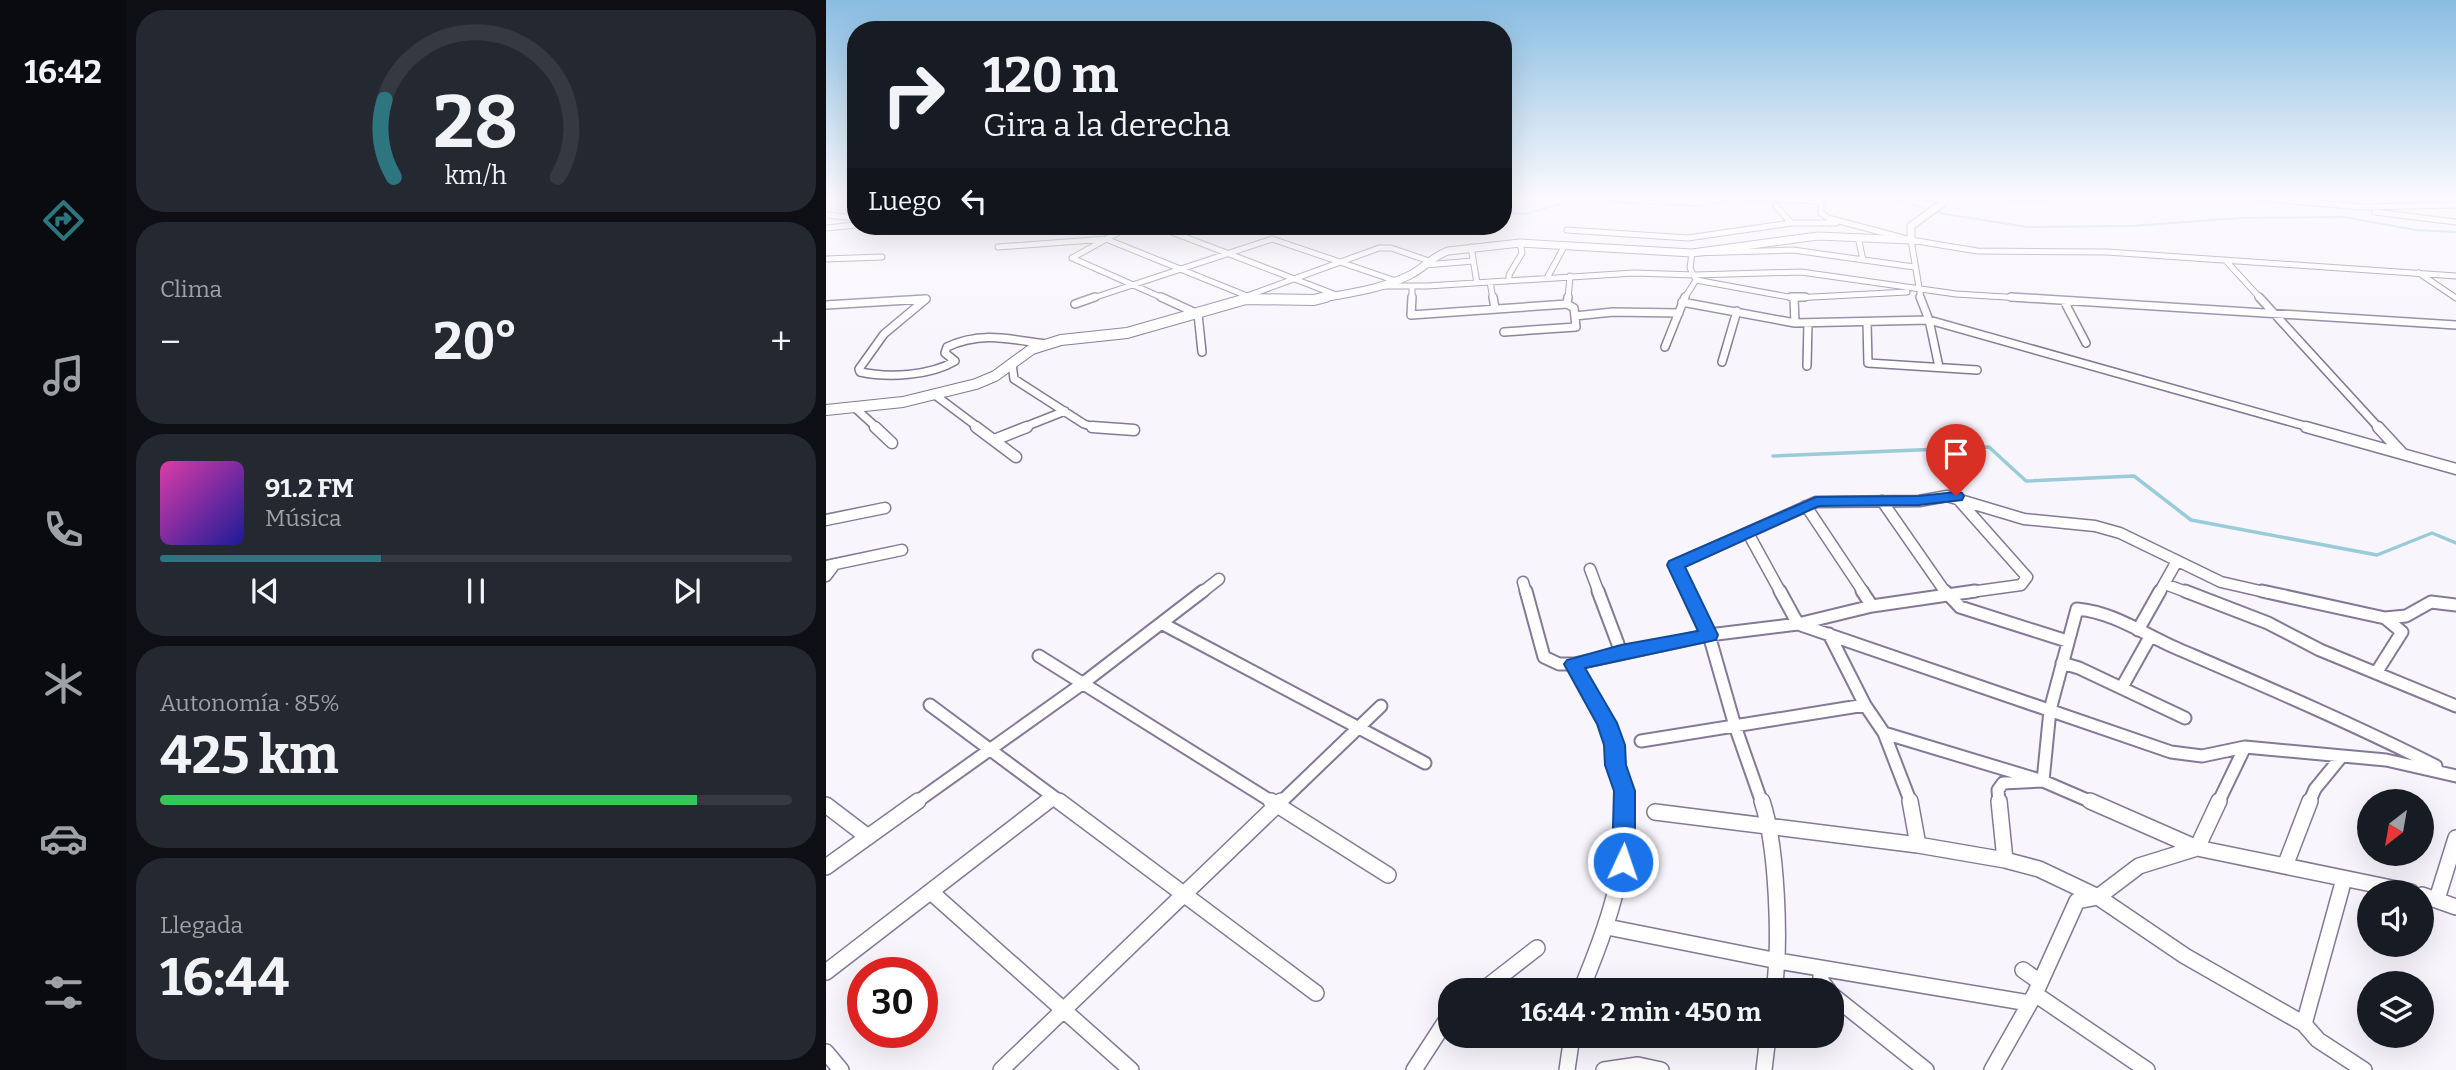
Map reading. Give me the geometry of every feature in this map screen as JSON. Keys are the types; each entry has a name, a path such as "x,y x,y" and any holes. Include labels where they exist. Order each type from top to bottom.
{"street":[{"path":"1092,247 1072,258 1198,314"},
{"path":"1126,247 1247,298 1314,300 1339,296 1396,281 1448,251 1471,247 1476,283"},
{"path":"1210,247 1339,296"},
{"path":"1075,304 1249,247"},
{"path":"1295,247 1396,281"},
{"path":"826,305 926,299 884,334 859,369 865,374 944,368 955,361 945,353 947,347 975,336 1046,344 1127,333 1247,298 1386,247 1427,263 1473,261"},
{"path":"1509,281 1509,275 1522,253 1521,247"},
{"path":"1547,278 1563,247"},
{"path":"1595,247 1692,253 1793,250 1914,267"},
{"path":"1692,253 1734,247"},
{"path":"1792,247 1801,272"},
{"path":"1860,247 1863,260"},
{"path":"1912,247 1918,291 1929,320 1939,367"},
{"path":"1956,247 1989,252 2107,252 2456,276"},
{"path":"1692,253 1690,268 1696,277 1794,298 1891,295 1918,291"},
{"path":"826,259 882,257"},
{"path":"1828,276 1837,257"},
{"path":"2227,262 2403,453"},
{"path":"1381,286 1476,283 1634,272 1696,277 1801,272 1918,291 2456,325"},
{"path":"2418,272 2456,298"},
{"path":"1567,304 1570,276"},
{"path":"1665,347 1682,302 1696,277"},
{"path":"1490,282 1495,308"},
{"path":"1412,286 1411,315 1567,304 1574,308 1576,327 1504,332"},
{"path":"1794,298 1795,323"},
{"path":"2064,301 2086,344"},
{"path":"1682,302 1795,323 1929,320 2456,469"},
{"path":"1722,362 1737,311"},
{"path":"1575,316 1613,312 1679,313"},
{"path":"1198,314 1202,352"},
{"path":"1867,321 1868,363 1977,370"},
{"path":"1807,366 1808,323"},
{"path":"826,410 935,395 986,381 1046,344"},
{"path":"1012,364 1014,379 1065,411 1099,429 1134,430"},
{"path":"935,395 1016,457"},
{"path":"854,407 892,443"},
{"path":"994,440 1065,411"},
{"path":"1523,582 1544,657 1559,664 1574,664 1709,635 1798,624 1872,606 2021,585 2027,578 1956,496"},
{"path":"1776,978 1778,961 1770,825 1735,726 1709,635 1675,565 1816,502 1956,496 2024,519 2095,526 2120,533 2221,582 2257,591 2385,618 2406,616 2431,602 2456,604"},
{"path":"1882,501 1947,595 1960,607 2067,642"},
{"path":"1807,506 1872,606"},
{"path":"826,520 885,508"},
{"path":"1748,533 1798,624 2187,755 2245,747 2405,762 2454,775"},
{"path":"826,576 831,565 902,550"},
{"path":"2138,630 2176,561"},
{"path":"1590,569 1621,652"},
{"path":"826,867 1082,684 1219,579"},
{"path":"2165,584 2252,617 2320,650 2456,706"},
{"path":"2043,781 2050,710 2077,609 2089,609 2138,630 2385,739 2454,775"},
{"path":"2376,673 2402,632 2385,618"},
{"path":"1163,624 1425,763"},
{"path":"1829,634 1865,705 1884,733 1909,794 1918,845"},
{"path":"2122,687 2150,637"},
{"path":"1039,656 1388,875"},
{"path":"2062,663 2122,687 2185,718"},
{"path":"1574,664 1607,723 1624,791 1623,862 1606,927 1586,978"},
{"path":"930,705 1316,993"},
{"path":"1641,741 1865,705"},
{"path":"1001,1070 1381,706"},
{"path":"1884,733 2043,781 2197,848 2357,881"},
{"path":"1992,1070 2034,993 2077,901 2098,897 2139,866 2197,848 2245,747"},
{"path":"2285,866 2315,789 2342,756"},
{"path":"2005,860 1997,790 2003,783 2043,781"},
{"path":"826,972 1054,797"},
{"path":"826,806 868,837"},
{"path":"1655,813 1918,845 2005,860 2039,869 2098,897 2185,956 2304,1024 2318,1041 2364,1070"},
{"path":"2434,886 2456,838"},
{"path":"2304,1024 2344,878"},
{"path":"931,892 1131,1070"},
{"path":"2434,899 2456,907"},
{"path":"1606,927 1821,968 2034,993 2147,1070"},
{"path":"1499,978 1538,948"},
{"path":"1821,968 1821,978"},
{"path":"2024,970 2034,993"},
{"path":"1844,1005 1926,1070"},
{"path":"1414,1070 1438,1033"},
{"path":"1567,1070 1570,1048"},
{"path":"1765,1070 1768,1048"},
{"path":"826,1052 841,1070"},
{"path":"1604,1070 1638,1065 1661,1070"}],"waterway":[{"path":"1773,456 1989,447 2026,481 2134,476 2191,520 2377,555 2432,533 2456,543"}],"route":[{"path":"1623,862 1626,832 1624,791 1616,765 1614,745 1607,723 1574,664 1709,635 1675,565 1816,502 1919,500 1956,496"}]}
